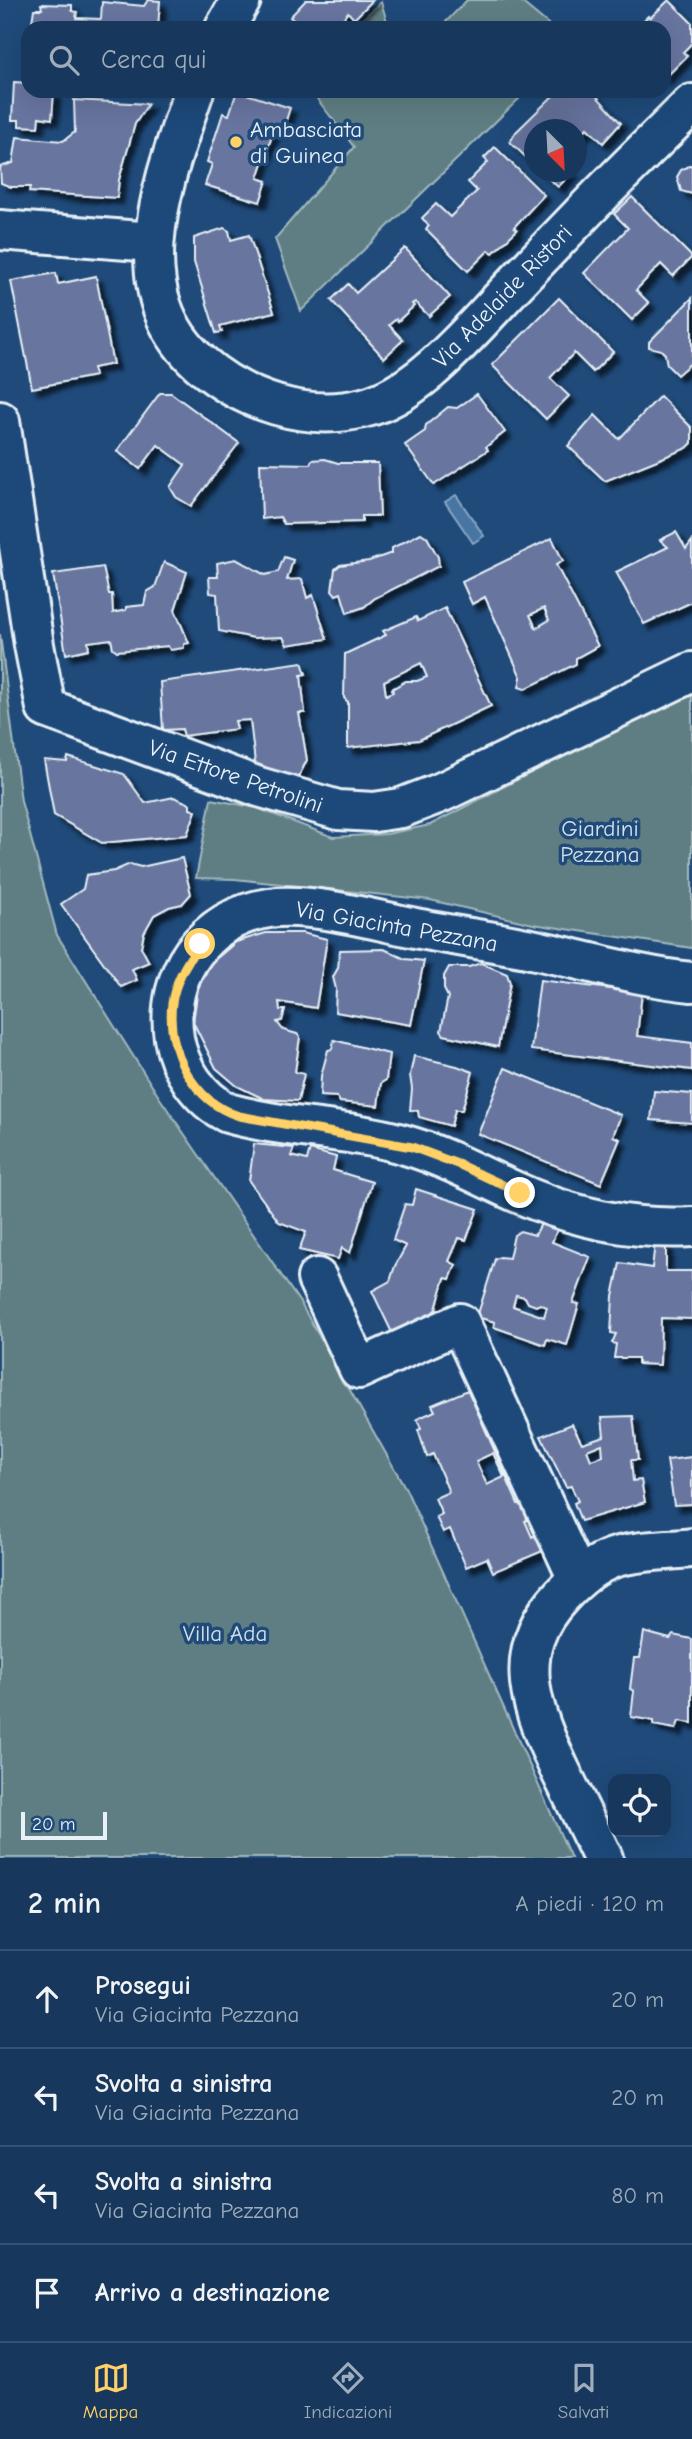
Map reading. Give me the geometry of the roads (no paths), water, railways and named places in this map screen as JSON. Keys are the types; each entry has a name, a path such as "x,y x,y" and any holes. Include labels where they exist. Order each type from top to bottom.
{"street":[{"path":"229,21 241,0"},
{"name":"Via Adelaide Ristori","path":"192,98 172,158 153,242 157,292 170,327 185,350 219,379 245,394 279,406 327,412 364,408 387,399 447,355 603,192 692,104"},
{"path":"0,230 153,242"},
{"name":"Via Ettore Petrolini","path":"0,421 46,708 259,787 338,810 374,813 401,808 440,793 692,671"},
{"name":"Via Giacinta Pezzana","path":"692,982 528,948 324,911 272,907 257,910 223,925 200,944 175,990 172,1020 178,1052 188,1076 211,1102 228,1113 412,1147 460,1165 534,1199 601,1220 649,1227 692,1227"},
{"path":"317,1278 359,1369 460,1323 578,1578"},
{"path":"603,1858 540,1727 530,1685 530,1660 539,1630 554,1603 578,1578 614,1558 692,1548"}],"water":[{"path":"456,495 484,536 473,543 445,502"}],"place":[{"name":"Ambasciata di Guinea","path":"236,142"}],"park label":[{"name":"Giardini Pezzana","path":"600,841"},
{"name":"Villa Ada","path":"225,1633"}]}
